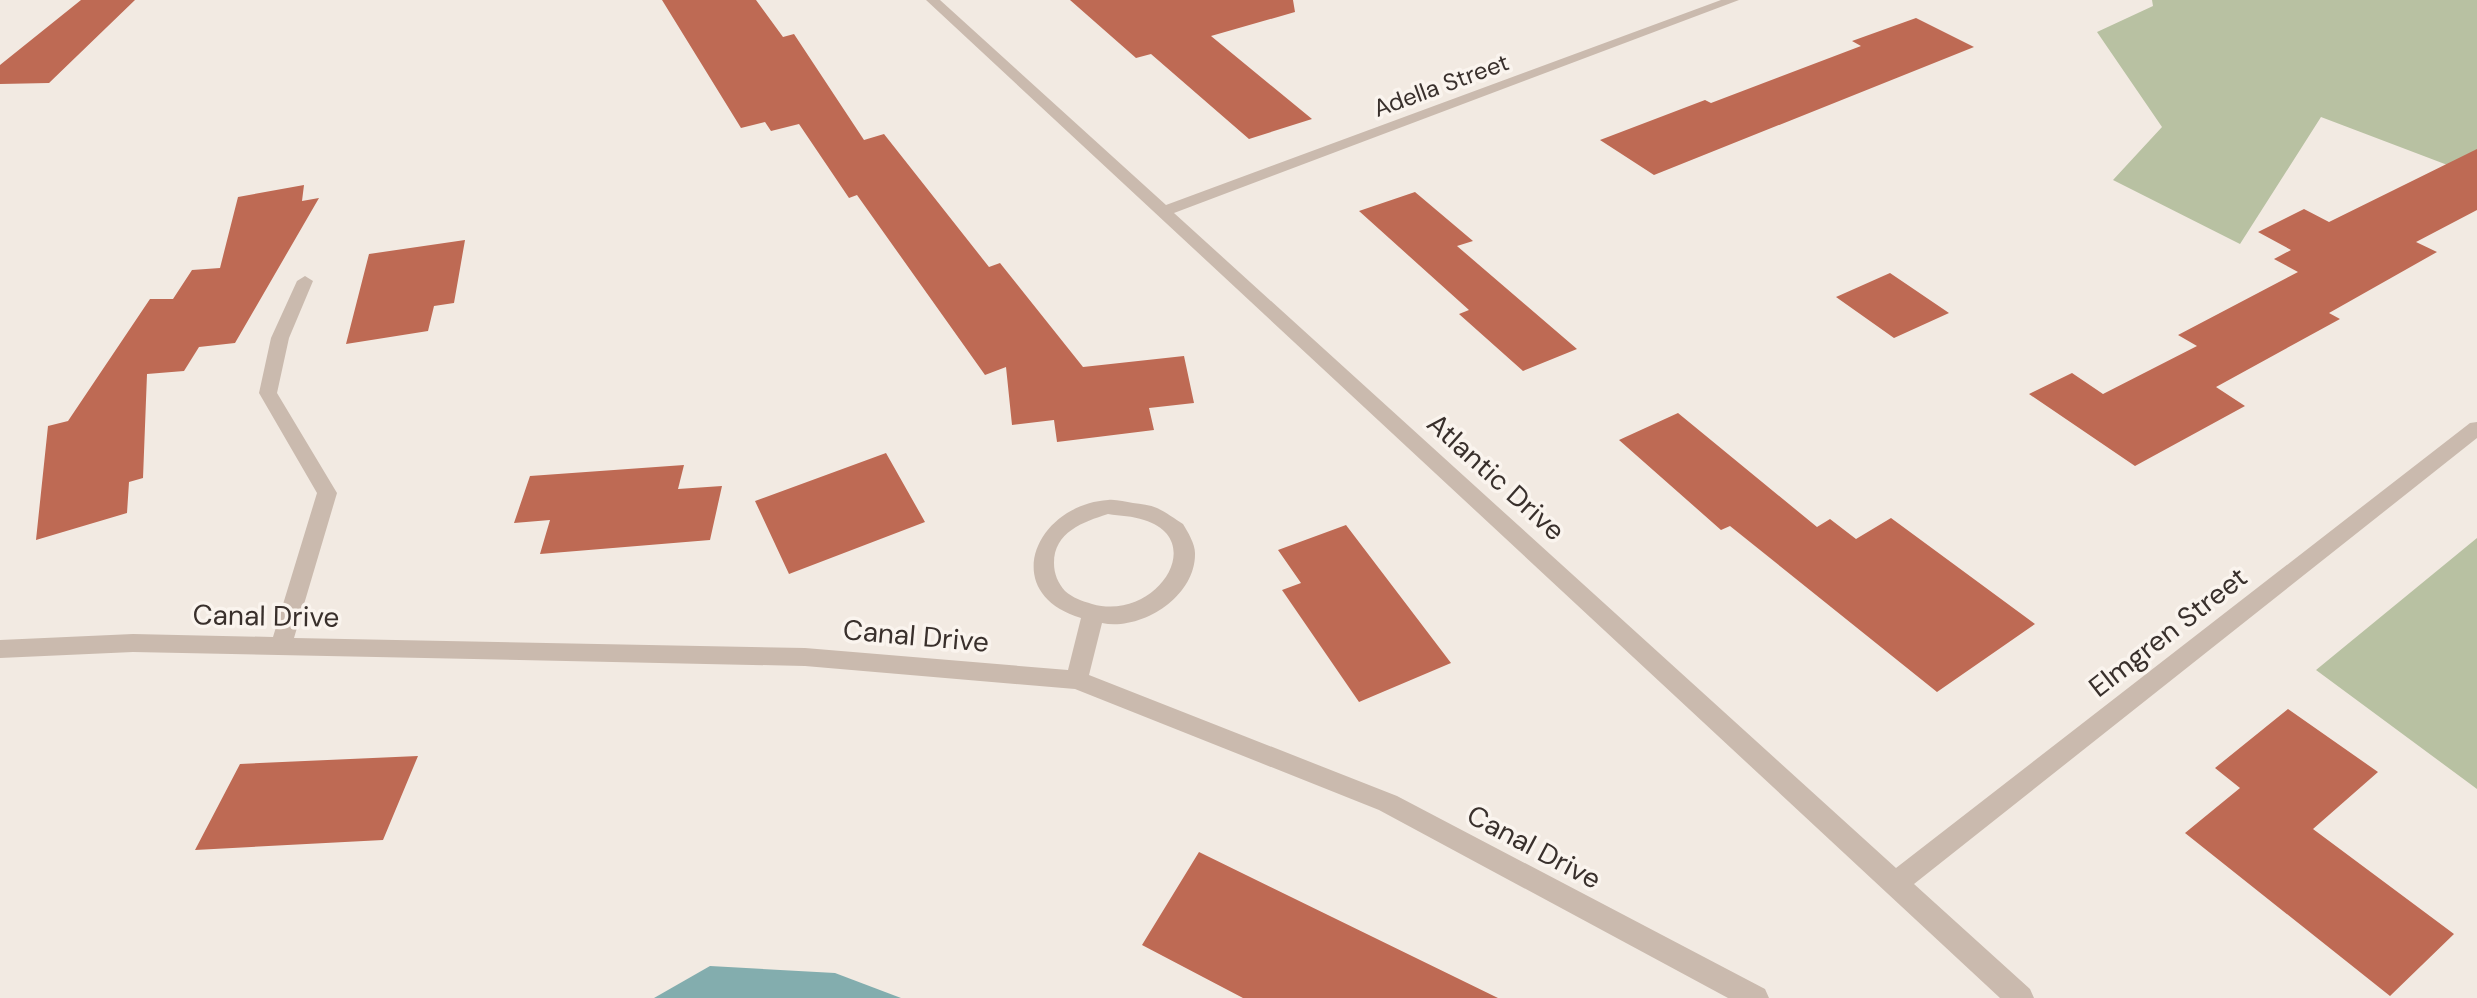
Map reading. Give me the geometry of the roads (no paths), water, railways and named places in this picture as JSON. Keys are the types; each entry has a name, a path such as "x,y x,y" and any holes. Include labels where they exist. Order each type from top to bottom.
{"street":[{"name":"Atlantic Drive","path":"932,0 2020,998"},
{"name":"Adella Street","path":"1164,211 1733,0"},
{"path":"281,646 327,493 268,393 280,338 305,281"},
{"name":"Elmgren Street","path":"1897,882 2477,428"},
{"path":"1108,507 1132,507 1162,518 1177,532 1185,549 1181,579 1171,592 1152,606 1128,614 1093,614 1070,606 1056,596 1045,579 1042,557 1050,539 1061,527 1080,515 1108,507"},
{"path":"1077,680 1093,614"},
{"name":"Canal Drive","path":"0,649 133,643 805,657 1077,680 1388,803 1755,998"}],"water":[{"path":"710,966 835,973 901,998 654,998"}]}
